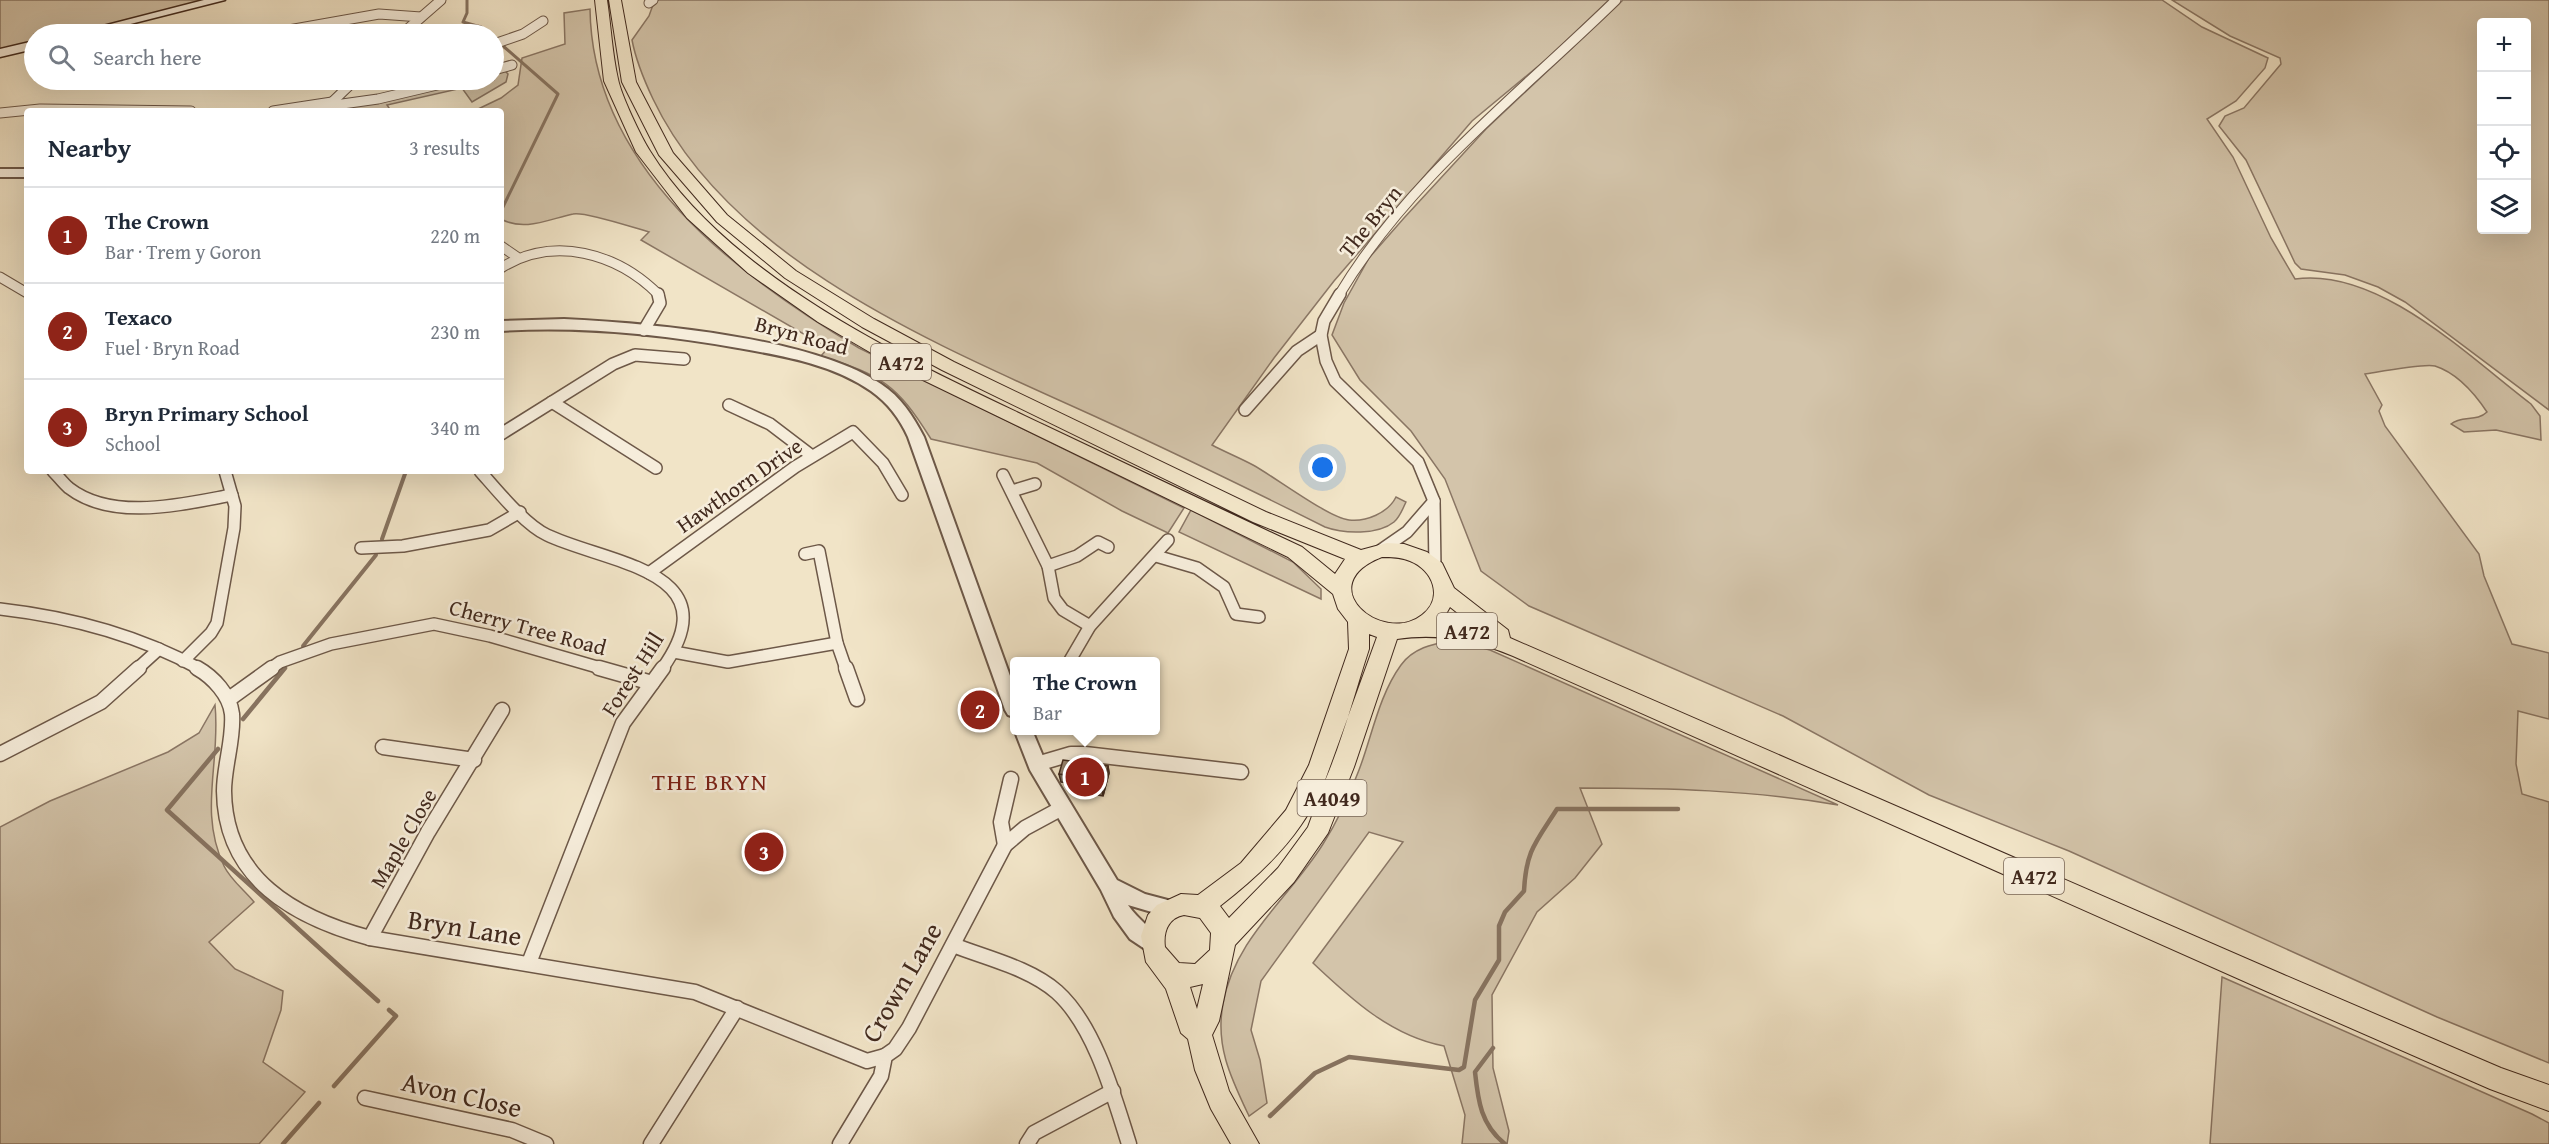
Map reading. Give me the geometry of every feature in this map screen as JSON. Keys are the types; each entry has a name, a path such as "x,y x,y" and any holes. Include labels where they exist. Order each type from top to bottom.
{"main road":[{"path":"119,24 219,0"},
{"name":"A472","path":"601,0 602,48 611,86 633,134 660,176 691,212 747,263 807,307 875,348 936,381 1295,552 1340,589"},
{"name":"A472","path":"615,0 618,48 622,64 634,97 657,140 678,170 717,212 780,267 853,316 963,374 1299,534 1360,557"},
{"path":"0,53 24,47"},
{"path":"1382,550 1412,553 1436,569 1441,576 1446,593 1443,605 1436,616 1425,625 1401,631 1374,628 1358,620 1348,611 1340,589 1342,577 1349,566 1360,557 1382,550"},
{"name":"A472","path":"1446,593 1520,650"},
{"name":"A4049","path":"1201,906 1250,870 1298,809 1320,765 1359,649 1358,620"},
{"name":"A472","path":"1401,631 1439,627 1462,630 1520,650 2275,983 2499,1080 2549,1098"},
{"name":"A4049","path":"1225,944 1286,875 1317,833 1337,785 1383,645 1401,631"},
{"path":"1199,1034 1207,1021 1225,944 1220,920 1201,906 1185,905 1172,909 1161,917 1154,928 1151,944 1155,956 1176,983 1190,1024 1199,1034 1220,1100 1246,1144"},
{"path":"1164,966 1171,971 1188,975 1199,973 1218,961 1225,944"}],"street":[{"path":"413,24 441,0"},
{"name":"The Bryn","path":"1321,335 1334,302 1362,257 1408,201 1483,122 1562,53 1616,0"},
{"path":"332,24 379,14 421,17"},
{"path":"504,41 523,34 543,21"},
{"path":"504,67 512,65"},
{"path":"328,106 345,90"},
{"path":"306,108 378,99 416,90"},
{"path":"0,112 24,110"},
{"path":"0,173 24,173"},
{"path":"504,248 517,256"},
{"path":"504,266 517,256 551,249 607,261 651,285 660,299 644,330"},
{"path":"0,278 24,291"},
{"name":"Bryn Road","path":"504,326 576,325 644,330 732,343 814,359 860,377 895,402 911,425 927,465 1010,699"},
{"path":"1245,410 1296,351 1321,335 1326,361 1335,381 1418,462 1434,501 1436,569"},
{"path":"504,432 613,364 635,355 684,359"},
{"path":"552,402 656,468"},
{"path":"729,405 770,424 812,456"},
{"name":"Hawthorn Drive","path":"649,573 812,456 853,432 883,463 902,495"},
{"path":"56,474 81,495 125,508 187,504 232,495"},
{"path":"183,661 211,633 217,623 234,528 232,495 226,474"},
{"name":"Forest Hill","path":"483,474 544,534 624,561 669,583 681,607 682,634 675,652 623,723 529,963"},
{"path":"1003,475 1048,566 1054,598 1063,610 1090,626"},
{"path":"1012,491 1035,484"},
{"path":"1382,550 1407,532 1434,501"},
{"path":"361,548 403,546 489,530 520,512"},
{"path":"1072,657 1090,626 1156,556 1168,540"},
{"path":"1048,566 1077,556 1098,542 1108,547"},
{"path":"805,555 819,550 837,643 857,699"},
{"path":"1156,556 1197,568 1224,587 1236,614 1259,617"},
{"path":"0,609 87,623 159,649 210,677 229,699"},
{"name":"Cherry Tree Road","path":"229,699 280,662 331,644 434,624 490,636 652,683"},
{"path":"675,652 728,662 837,643"},
{"path":"0,754 101,702 159,649"},
{"name":"Bryn Lane","path":"229,699 232,724 225,803 231,833 242,860 261,885 290,908 325,926 370,938 695,992 867,1061 885,1056"},
{"name":"Maple Close","path":"370,938 428,832 502,710"},
{"path":"1025,735 1037,764 1110,886 1113,899 1128,923 1151,944"},
{"name":"Maple Close","path":"383,747 474,759"},
{"path":"1037,764 1071,754 1085,754 1241,772"},
{"path":"1005,845 1001,839 1000,827 1011,779"},
{"name":"Crown Lane","path":"840,1144 881,1076 885,1056 895,1049 909,1028 1005,845 1025,828 1062,808"},
{"path":"1110,886 1142,902 1172,909"},
{"path":"953,945 1047,985 1058,992 1078,1020 1113,1091 1129,1144"},
{"path":"651,1144 737,1008"},
{"path":"1027,1144 1034,1133 1113,1091"},
{"name":"Avon Close","path":"365,1098 512,1130 546,1144"}],"shaded area":[{"path":"0,0 212,0 112,24 24,24 24,45 0,51"},
{"path":"659,0 1609,0 1548,58 1472,121 1334,281 1274,358 1212,445 1253,465 1340,518 1362,520 1369,518 1388,508 1396,497 1406,502 1394,522 1379,529 1361,532 1325,527 1160,447 979,364 850,295 789,255 735,209 689,158 653,99 632,40 649,16 654,2"},
{"path":"1623,0 2162,0 2202,27 2268,58 2265,68 2236,101 2207,119 2233,157 2271,238 2295,279 2327,279 2359,287 2390,301 2421,319 2451,341 2531,404 2540,416 2541,440 2496,430 2464,432 2451,424 2459,420 2479,417 2487,412 2471,391 2443,369 2430,365 2365,374 2382,405 2379,411 2385,426 2479,554 2484,576 2512,644 2549,653 2549,719 2518,711 2516,764 2522,794 2549,802 2549,1063 2437,1017 2069,851 1929,795 1783,716 1529,606 1481,571 1445,479 1411,431 1360,380 1332,335 1344,303 1369,258 1486,129"},
{"path":"2172,0 2549,0 2549,410 2405,302 2378,287 2345,275 2301,269 2295,263 2246,160 2219,126 2225,116 2244,108 2281,64 2280,58 2230,36"},
{"path":"590,9 597,66 616,118 644,166 679,210 720,250 765,286 859,348 1184,508 1168,533 1122,511 1037,463 931,439 908,405 886,384 873,376 821,356 828,348 641,240 649,232 598,217 579,214 528,224 504,220 504,108 480,108 501,98 518,85 522,58 565,44 564,13"},
{"path":"504,70 508,74 504,83"},
{"path":"423,90 453,90 387,105 389,108 345,108"},
{"path":"463,90 492,90 472,102"},
{"path":"1191,510 1293,562 1321,589 1321,599 1179,532"},
{"path":"1452,640 1490,650 1838,805 1774,796 1709,791 1580,788 1602,844 1575,878 1537,912 1492,995 1493,1068 1509,1131 1507,1144 1462,1144 1465,1115 1444,1046 1425,1041 1389,1025 1342,990 1313,963 1403,842 1369,832 1261,981 1251,1030 1260,1060 1267,1103 1249,1116 1226,1062 1223,1048 1221,1019 1229,981 1251,939 1310,863 1333,827 1364,757 1393,677 1411,654 1431,645"},
{"path":"215,705 212,826 216,846 224,866 254,902 209,942 235,969 283,991 281,1010 263,1062 305,1092 259,1144 0,1144 0,827 50,801 168,752 199,733"},
{"path":"2222,977 2532,1114 2549,1123 2549,1144 2210,1144"}],"building":[{"path":"1063,760 1108,766 1102,788 1091,787 1093,778 1059,774"}],"waterway":[{"path":"467,0 467,13 463,22 470,24"},
{"path":"504,47 558,94 504,205"},
{"path":"382,539 405,474"},
{"path":"303,646 376,555"},
{"path":"243,719 285,668"},
{"path":"218,749 167,810 378,1001"},
{"path":"1270,1116 1315,1073 1349,1057 1459,1070 1464,1067 1475,1000 1499,960 1499,926 1505,912 1524,891 1527,866 1533,847 1557,809 1678,809"},
{"path":"334,1086 396,1016 389,1010"},
{"path":"1493,1048 1475,1072 1476,1083 1479,1103 1486,1121 1505,1144"},
{"path":"283,1144 319,1103"}],"place":[{"name":"Texaco","path":"980,710"},
{"name":"The Crown","path":"1085,777"},
{"name":"Bryn Primary School","path":"764,852"}],"district":[{"name":"THE BRYN","path":"710,781"}]}
